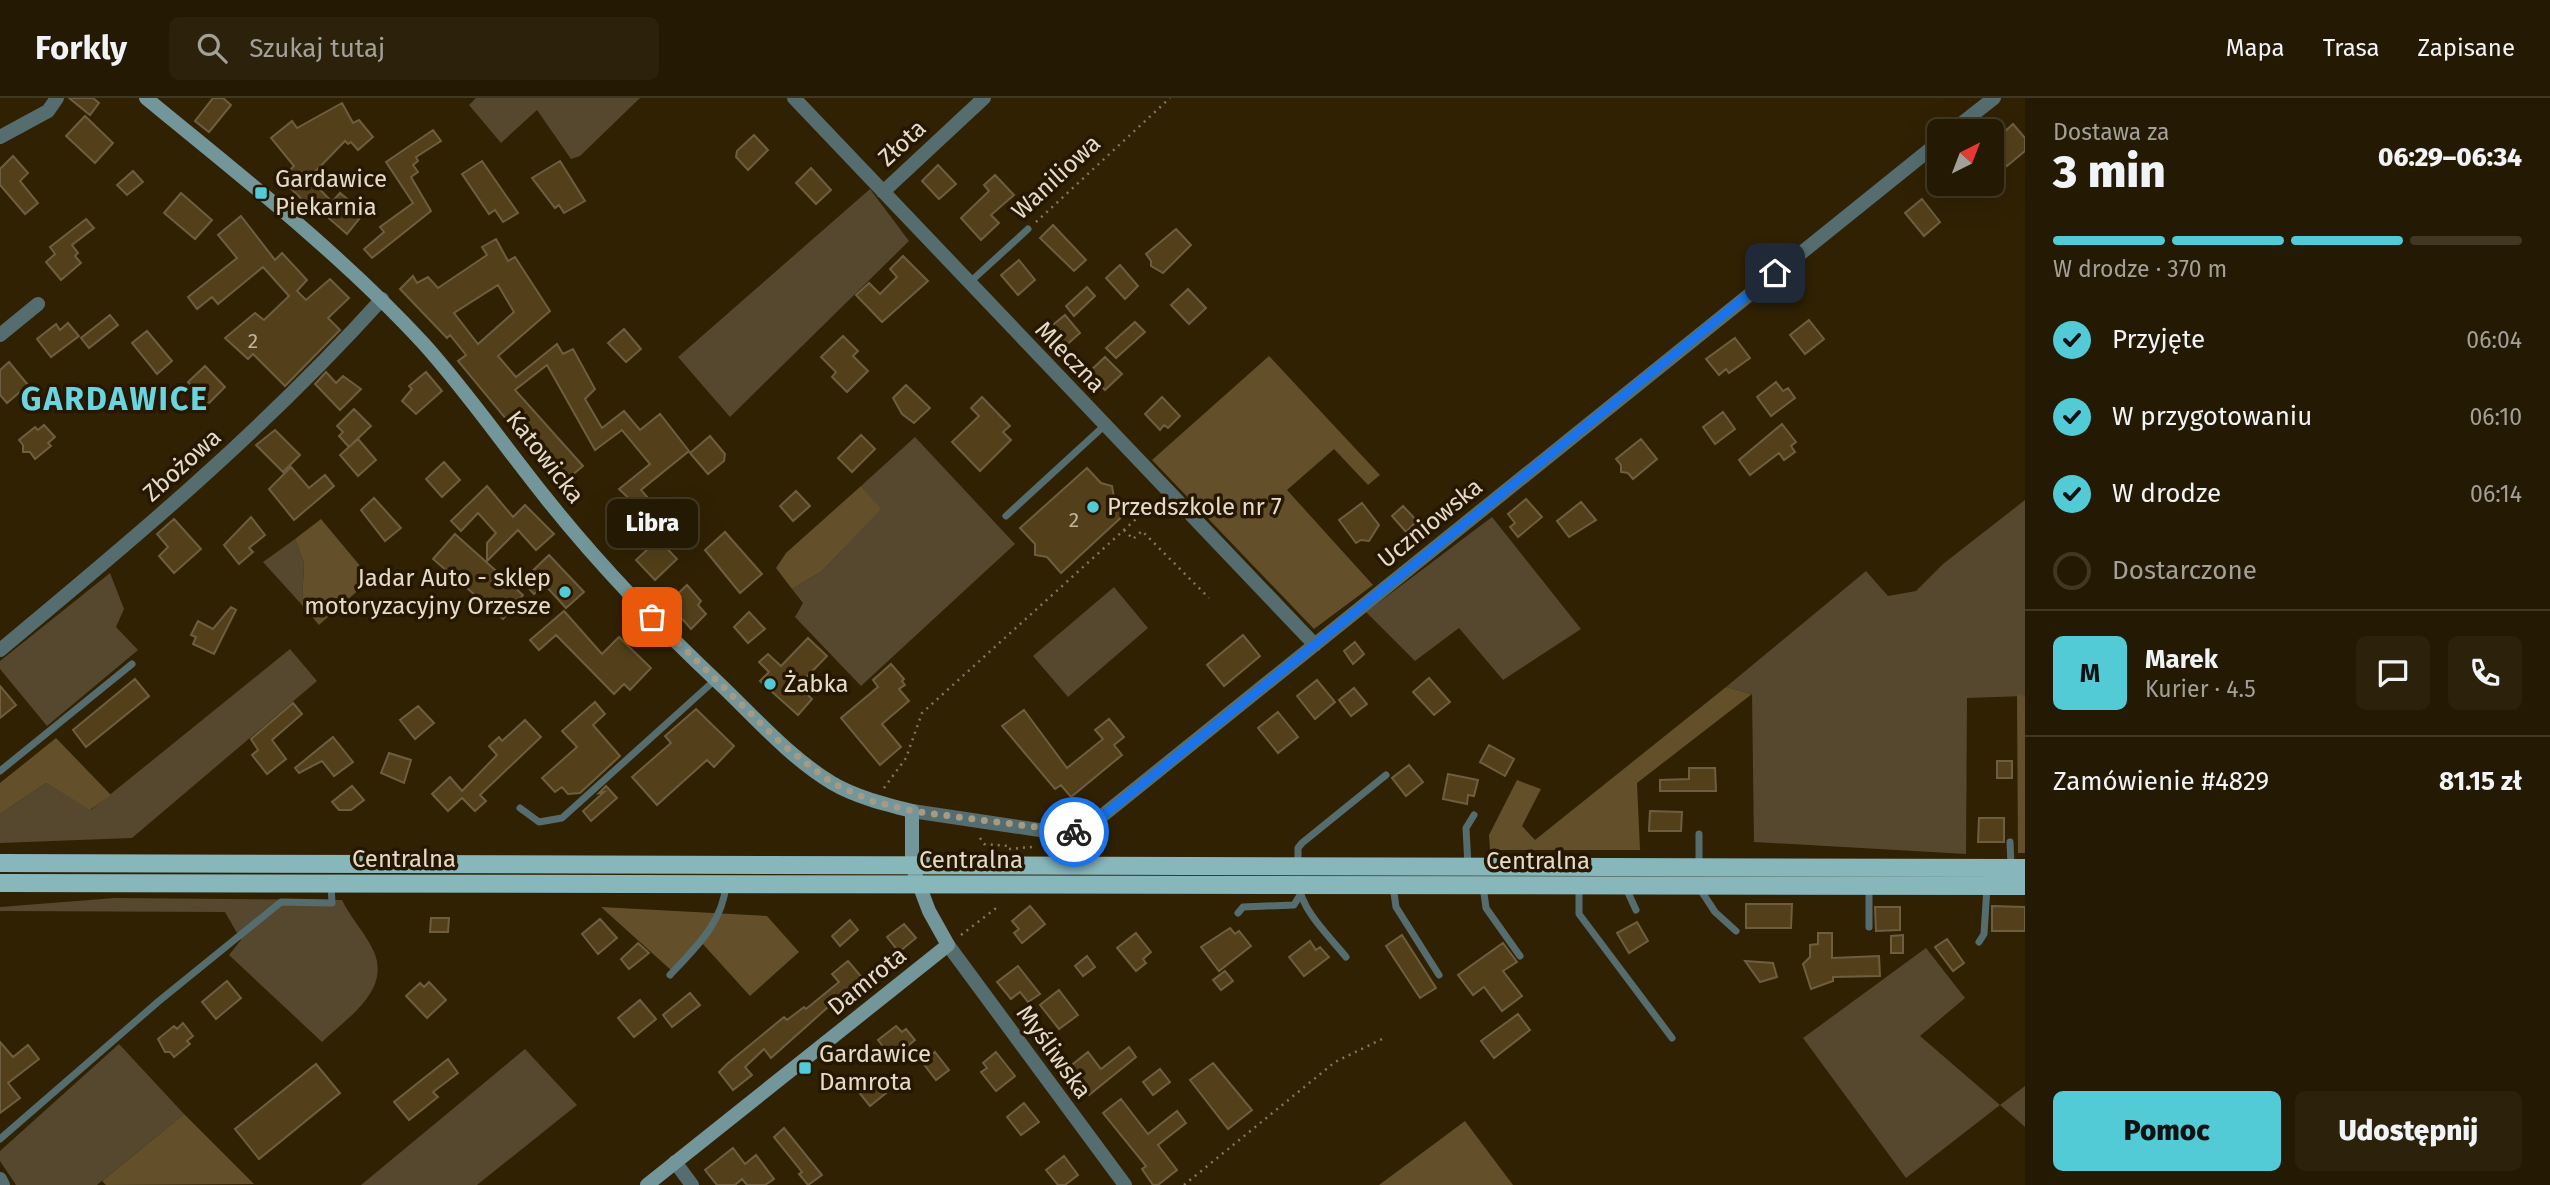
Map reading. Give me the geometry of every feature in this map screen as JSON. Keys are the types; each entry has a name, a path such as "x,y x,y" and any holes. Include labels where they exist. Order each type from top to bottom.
{"main road":[{"name":"Centralna","path":"0,863 1468,867 1869,886 2025,886"},
{"name":"Centralna","path":"0,883 920,885 1300,890 1393,885 1625,886 1698,876 2018,868"}],"street":[{"path":"0,137 48,111 57,98"},
{"name":"Katowicka","path":"146,98 328,248 382,299 465,393 547,499 605,568 783,745 832,783 872,801 912,811"},
{"name":"Mleczna","path":"794,98 1314,645"},
{"name":"Złota","path":"883,192 984,98"},
{"path":"1967,119 1994,98"},
{"name":"Uczniowska","path":"912,811 1066,834 1087,828 1927,152"},
{"name":"Zbożowa","path":"0,650 204,478 287,401 382,299"},
{"path":"0,335 38,304"},
{"path":"912,811 912,866 929,911 948,945"},
{"name":"Damrota","path":"647,1185 948,945"},
{"name":"Myśliwska","path":"948,945 1125,1185"},
{"path":"675,1163 692,1185"},
{"path":"0,1180 4,1185"}],"lane":[{"name":"Waniliowa","path":"969,284 1028,229"},
{"path":"1006,516 1104,426"},
{"path":"0,771 132,664"},
{"path":"520,808 539,822 562,818 715,680"},
{"path":"1298,866 1298,848 1302,843 1386,775"},
{"path":"1468,867 1466,828 1474,816"},
{"path":"1699,834 1698,876 1715,912 1736,931"},
{"path":"2010,842 2018,868"},
{"path":"0,1139 159,1001 281,902 332,903 331,884"},
{"path":"670,975 705,938 717,919 725,899 726,884"},
{"path":"1393,885 1396,907 1439,975"},
{"path":"1483,885 1486,908 1520,956"},
{"path":"1579,886 1579,914 1672,1038"},
{"path":"1625,886 1636,910"},
{"path":"1868,927 1869,886"},
{"path":"1979,943 1984,934 1987,886"},
{"path":"1238,913 1243,907 1294,905 1300,890"},
{"path":"1300,890 1346,957"}],"path":[{"name":"Waniliowa","path":"1028,229 1170,98"},
{"path":"891,794 881,792 906,758 922,713 1167,490"},
{"path":"1124,530 1133,539 1142,531 1209,598"},
{"path":"1184,1185 1335,1062 1382,1039"}],"shaded area":[{"path":"476,98 640,98 580,156 571,159 537,110 501,143 469,105"},
{"path":"870,189 909,241 730,417 678,357"},
{"path":"1269,356 1380,475 1368,485 1334,449 1287,490 1373,585 1314,629 1152,460"},
{"path":"915,437 1015,544 861,686 795,617 803,603 792,589 821,572 880,509 861,486"},
{"path":"861,486 881,509 821,572 792,589 776,568 786,553"},
{"path":"2025,500 2025,696 1967,698 1966,854 1754,842 1752,694 1726,687 1866,571 1888,596 1916,591 1943,564"},
{"path":"1492,517 1581,629 1503,680 1459,628 1415,661 1366,612"},
{"path":"321,519 371,579 319,625 302,605 304,563 295,539"},
{"path":"295,539 304,563 302,605 263,562"},
{"path":"110,573 124,609 116,627 138,650 47,726 0,669 0,661"},
{"path":"1114,587 1148,628 1068,697 1033,656"},
{"path":"290,649 317,681 132,838 0,843 0,814 46,783 91,810"},
{"path":"1726,687 1752,694 1637,783 1640,850 1490,850 1489,835 1517,780 1541,789 1522,826 1535,840"},
{"path":"2017,694 2025,696 2025,853 2018,853"},
{"path":"56,738 111,795 90,810 46,783 0,814 0,783"},
{"path":"115,898 342,900 368,940 377,961 373,988 356,1011 322,1042 229,955 241,940 225,912 0,911 0,907"},
{"path":"601,907 767,916 799,952 750,996 701,942 672,971"},
{"path":"1926,948 1965,998 1920,1036 2000,1105 1906,1178 1803,1038"},
{"path":"119,1044 184,1114 97,1185 16,1185 0,1161 0,1151"},
{"path":"525,1049 577,1105 477,1185 361,1185"},
{"path":"2025,1086 2025,1127 2000,1105"},
{"path":"184,1114 254,1184 106,1185 102,1181"},
{"path":"1465,1121 1513,1185 1379,1185"}],"building":[{"path":"69,98 93,98 99,103 90,115"},
{"path":"213,98 223,98 231,105 209,132 195,121"},
{"path":"342,103 353,123 359,120 373,137 358,150 351,142 348,144 345,141 309,178 332,202 340,193 364,213 347,234 315,206 312,209 281,179 294,166 271,138 292,121 297,128"},
{"path":"85,116 113,143 95,163 66,136"},
{"path":"2013,124 2025,138 2025,151 2007,166 2004,162 2004,132"},
{"path":"433,130 441,141 416,157 418,161 413,165 418,172 411,177 431,211 372,258 364,249 384,232 380,227 413,203 386,162"},
{"path":"754,135 768,150 748,170 736,157 737,151"},
{"path":"13,156 28,173 20,181 38,203 25,214 0,185 0,169"},
{"path":"482,161 518,213 503,222 495,210 489,214 462,174"},
{"path":"560,161 585,201 564,213 559,205 555,208 532,178"},
{"path":"938,165 956,184 939,199 922,181"},
{"path":"811,168 831,190 816,204 796,183"},
{"path":"133,171 143,182 127,195 117,185"},
{"path":"995,175 1014,195 991,215 999,223 981,240 961,218 989,191 984,185"},
{"path":"181,193 212,220 195,239 164,213"},
{"path":"1922,199 1940,222 1924,236 1905,213"},
{"path":"241,216 275,260 282,253 307,280 297,291 306,300 330,279 349,298 328,318 340,330 285,386 253,354 248,359 225,338 255,313 264,320 289,296 263,267 218,304 212,297 197,309 188,297 237,258 218,235"},
{"path":"86,219 94,228 72,245 78,253 75,256 81,263 61,280 46,262 55,254 50,247"},
{"path":"1053,225 1086,260 1074,271 1040,238"},
{"path":"1176,229 1191,245 1163,273 1151,266 1146,254"},
{"path":"496,239 508,261 515,257 550,311 498,356 516,377 557,344 563,354 573,349 595,389 585,399 602,428 624,411 640,430 660,414 689,451 641,490 654,505 650,509 659,520 648,529 677,559 655,580 636,560 650,547 625,517 638,507 619,489 650,464 622,430 595,450 547,365 515,390 583,466 565,481 515,422 511,425 458,361 466,355 450,335 447,338 400,289 413,276 417,283 428,277 438,288 487,255 482,247","holes":["498,285 514,312 478,344 454,313"]},
{"path":"903,256 928,281 882,322 856,295 869,283 880,294 897,277 890,269"},
{"path":"1019,260 1035,280 1018,295 1001,275"},
{"path":"1120,265 1138,286 1125,299 1106,278"},
{"path":"1087,287 1095,296 1074,316 1066,306"},
{"path":"1188,289 1206,308 1189,324 1171,305"},
{"path":"110,315 118,325 89,348 81,338"},
{"path":"1065,315 1080,333 1063,348 1048,329"},
{"path":"1809,320 1824,339 1805,354 1790,335"},
{"path":"1135,322 1145,332 1116,358 1106,348"},
{"path":"68,323 79,336 51,357 37,339 56,324 60,330"},
{"path":"624,329 641,349 626,362 608,343"},
{"path":"147,331 172,361 157,374 132,343"},
{"path":"843,336 858,351 853,356 868,371 847,392 832,377 836,372 821,357"},
{"path":"1735,338 1750,358 1729,373 1726,369 1719,375 1706,359"},
{"path":"1105,357 1122,374 1105,390 1088,373"},
{"path":"9,362 28,385 7,403 0,395 0,370"},
{"path":"205,366 225,387 208,404 188,382"},
{"path":"326,372 336,383 343,376 361,389 340,410 315,384"},
{"path":"426,372 442,391 416,414 402,401 412,389 409,386"},
{"path":"1776,382 1783,391 1788,388 1795,398 1771,416 1757,397"},
{"path":"906,385 930,408 914,423 902,414 893,398"},
{"path":"982,397 1010,426 1003,432 1011,440 980,471 952,442 979,416 971,408"},
{"path":"1162,397 1180,416 1168,428 1164,425 1160,430 1145,414"},
{"path":"354,409 371,426 349,447 339,436 343,432 337,426"},
{"path":"1723,412 1735,429 1715,444 1703,427"},
{"path":"1782,424 1796,442 1791,446 1795,452 1784,460 1779,453 1750,475 1739,460"},
{"path":"44,425 55,437 48,443 51,446 35,459 30,452 23,452 23,445 19,440 35,427 38,430"},
{"path":"275,430 300,455 283,472 256,445"},
{"path":"861,435 875,449 852,472 838,458"},
{"path":"710,436 725,454 724,461 708,474 690,453"},
{"path":"358,439 376,460 358,476 340,455"},
{"path":"1641,439 1657,459 1633,479 1628,473 1621,472 1621,465 1616,459"},
{"path":"444,462 460,480 442,497 426,479"},
{"path":"291,467 309,488 325,475 334,486 294,520 269,489"},
{"path":"1087,468 1101,483 1112,486 1114,498 1127,512 1061,573 1047,557 1035,555 1035,544 1020,528"},
{"path":"487,486 513,517 525,505 554,534 536,550 518,530 487,561 487,543 496,533 478,513 461,531 451,521"},
{"path":"796,491 810,506 793,521 780,506"},
{"path":"374,498 401,528 385,541 361,510"},
{"path":"1526,499 1542,517 1518,537 1510,527 1515,523 1508,514"},
{"path":"1581,502 1596,520 1569,537 1557,521"},
{"path":"1362,503 1379,525 1369,541 1361,540 1356,543 1339,520"},
{"path":"1403,506 1417,521 1406,532 1392,516"},
{"path":"251,517 265,535 249,548 253,552 239,564 224,545"},
{"path":"174,519 201,549 174,573 159,556 168,547 157,534"},
{"path":"725,532 762,574 740,593 705,550"},
{"path":"455,534 523,595 503,619 433,559"},
{"path":"549,555 584,592 566,608 544,584 534,594 522,581"},
{"path":"687,585 701,601 698,605 706,614 691,629 668,603"},
{"path":"231,607 236,610 214,654 193,644 196,637 191,635 198,621 213,629"},
{"path":"564,611 602,654 619,637 651,668 630,690 624,684 614,694 556,635 539,650 530,640"},
{"path":"749,612 765,629 748,643 734,627"},
{"path":"1243,635 1260,656 1224,686 1207,665"},
{"path":"808,638 827,656 798,686 812,699 798,715 760,681 769,672 759,662 768,654 781,666"},
{"path":"1355,642 1364,654 1353,664 1344,651"},
{"path":"891,664 904,679 902,681 905,685 899,689 909,701 882,724 901,747 880,765 841,718 878,687 873,680"},
{"path":"1429,678 1450,702 1434,715 1413,692"},
{"path":"135,679 149,696 86,747 73,730"},
{"path":"1317,680 1335,702 1315,719 1297,696"},
{"path":"0,686 16,705 0,718"},
{"path":"1354,688 1367,704 1351,716 1339,700"},
{"path":"595,702 605,714 593,725 620,756 580,793 568,794 562,787 555,792 542,778 577,747 562,731"},
{"path":"293,703 302,714 272,740 286,759 267,774 252,755 258,750 251,739"},
{"path":"418,706 434,723 415,739 400,720"},
{"path":"696,709 734,746 714,767 707,760 657,805 632,777 671,743 665,736"},
{"path":"1024,710 1067,768 1103,739 1095,730 1109,719 1124,737 1114,745 1122,755 1071,797 1061,785 1055,789 1002,726"},
{"path":"1278,712 1298,737 1278,753 1258,728"},
{"path":"525,720 541,737 480,795 486,801 475,811 462,798 448,811 432,794 450,777 462,791 497,755 489,746 499,737 502,741"},
{"path":"333,737 353,762 334,776 322,761 299,773 295,768"},
{"path":"1489,745 1514,759 1505,776 1480,762"},
{"path":"389,753 411,760 404,783 381,773"},
{"path":"1997,761 2012,761 2012,778 1997,778"},
{"path":"1409,765 1423,782 1406,796 1392,778"},
{"path":"1689,768 1715,768 1716,791 1660,791 1660,780 1689,779"},
{"path":"1448,774 1478,780 1474,796 1468,795 1467,804 1443,799"},
{"path":"352,786 364,800 351,810 339,810 332,802"},
{"path":"606,786 617,798 591,821 583,811 604,792 599,793"},
{"path":"1650,811 1682,812 1681,831 1649,831"},
{"path":"1979,818 2004,818 2004,842 1978,842"},
{"path":"1746,904 1792,904 1791,928 1746,928"},
{"path":"1030,906 1045,924 1022,943 1014,933 1019,929 1012,921"},
{"path":"1992,906 2025,907 2025,931 1992,931"},
{"path":"1875,907 1900,907 1900,930 1876,931"},
{"path":"431,918 449,918 448,932 430,932"},
{"path":"600,919 617,938 598,954 582,934"},
{"path":"850,920 858,930 840,946 832,936"},
{"path":"1637,922 1648,941 1629,953 1617,933"},
{"path":"904,924 916,938 899,952 887,937"},
{"path":"1230,928 1235,934 1239,931 1251,946 1219,971 1201,947"},
{"path":"1136,933 1151,952 1143,959 1146,963 1136,971 1117,948"},
{"path":"1818,933 1832,933 1832,958 1879,956 1880,976 1833,977 1833,981 1811,989 1803,964 1810,957 1810,945 1818,944"},
{"path":"1402,935 1436,988 1420,998 1386,946"},
{"path":"1903,935 1903,953 1891,953 1891,936"},
{"path":"1947,939 1964,963 1953,971 1935,947"},
{"path":"1310,941 1316,950 1320,947 1329,957 1304,976 1289,957"},
{"path":"638,943 649,953 629,969 621,959"},
{"path":"1503,943 1517,962 1503,971 1522,996 1502,1011 1484,987 1473,995 1458,975"},
{"path":"1087,956 1095,967 1083,976 1075,966"},
{"path":"848,961 865,981 849,994 846,991 771,1058 764,1049 745,1067 752,1075 733,1090 719,1072 784,1017 787,1020 804,1007 806,1009 839,982 832,974"},
{"path":"1745,961 1773,963 1777,977 1760,982"},
{"path":"1018,966 1040,994 1028,1002 1020,992 1011,999 997,982"},
{"path":"1225,971 1233,981 1221,990 1213,980"},
{"path":"227,981 241,998 216,1019 202,1002"},
{"path":"429,982 446,1000 427,1018 406,996 420,983 424,987"},
{"path":"1059,990 1078,1015 1059,1029 1040,1005"},
{"path":"690,993 700,1005 672,1027 663,1015"},
{"path":"640,1000 656,1019 634,1037 618,1018"},
{"path":"1518,1014 1530,1030 1494,1058 1481,1041"},
{"path":"183,1023 193,1036 187,1041 190,1044 174,1057 170,1052 165,1052 158,1039 174,1026 177,1029"},
{"path":"896,1026 902,1032 906,1029 915,1040 892,1058 878,1040"},
{"path":"0,1042 13,1057 28,1045 39,1059 8,1083 20,1098 0,1113"},
{"path":"1129,1047 1136,1057 1089,1095 1068,1068 1088,1052 1101,1069"},
{"path":"935,1052 949,1070 936,1080 922,1062"},
{"path":"996,1052 1015,1076 996,1091 981,1072 987,1068 983,1063"},
{"path":"448,1059 458,1073 433,1092 438,1097 409,1120 394,1102"},
{"path":"1213,1063 1252,1110 1228,1129 1190,1080"},
{"path":"316,1064 340,1093 259,1159 235,1129"},
{"path":"1160,1069 1170,1082 1153,1095 1143,1082"},
{"path":"873,1077 886,1093 870,1106 857,1090"},
{"path":"1121,1099 1148,1134 1177,1111 1186,1123 1158,1145 1177,1170 1158,1185 1153,1185 1142,1169 1146,1166 1103,1113"},
{"path":"1024,1103 1039,1122 1021,1135 1007,1117"},
{"path":"784,1128 822,1175 808,1185 799,1174 802,1172 774,1137"},
{"path":"733,1148 745,1164 756,1155 774,1179 765,1185 747,1185 742,1179 735,1185 717,1185 705,1170"},
{"path":"1064,1156 1078,1175 1065,1185 1058,1185 1046,1170"}],"way so far":[{"path":"652,617 783,745 832,783 872,801 912,811 1066,834 1074,832"}],"place":[{"name":"Gardawice Piekarnia","path":"261,193"},
{"name":"Przedszkole nr 7","path":"1093,507"},
{"name":"Jadar Auto - sklep motoryzacyjny Orzesze","path":"565,592"},
{"name":"Libra","path":"652,617"},
{"name":"Żabka","path":"770,684"},
{"name":"Gardawice Damrota","path":"805,1068"}],"district":[{"name":"GARDAWICE","path":"115,399"}],"route":[{"path":"1074,832 1087,828 1136,789 1775,273"}]}
